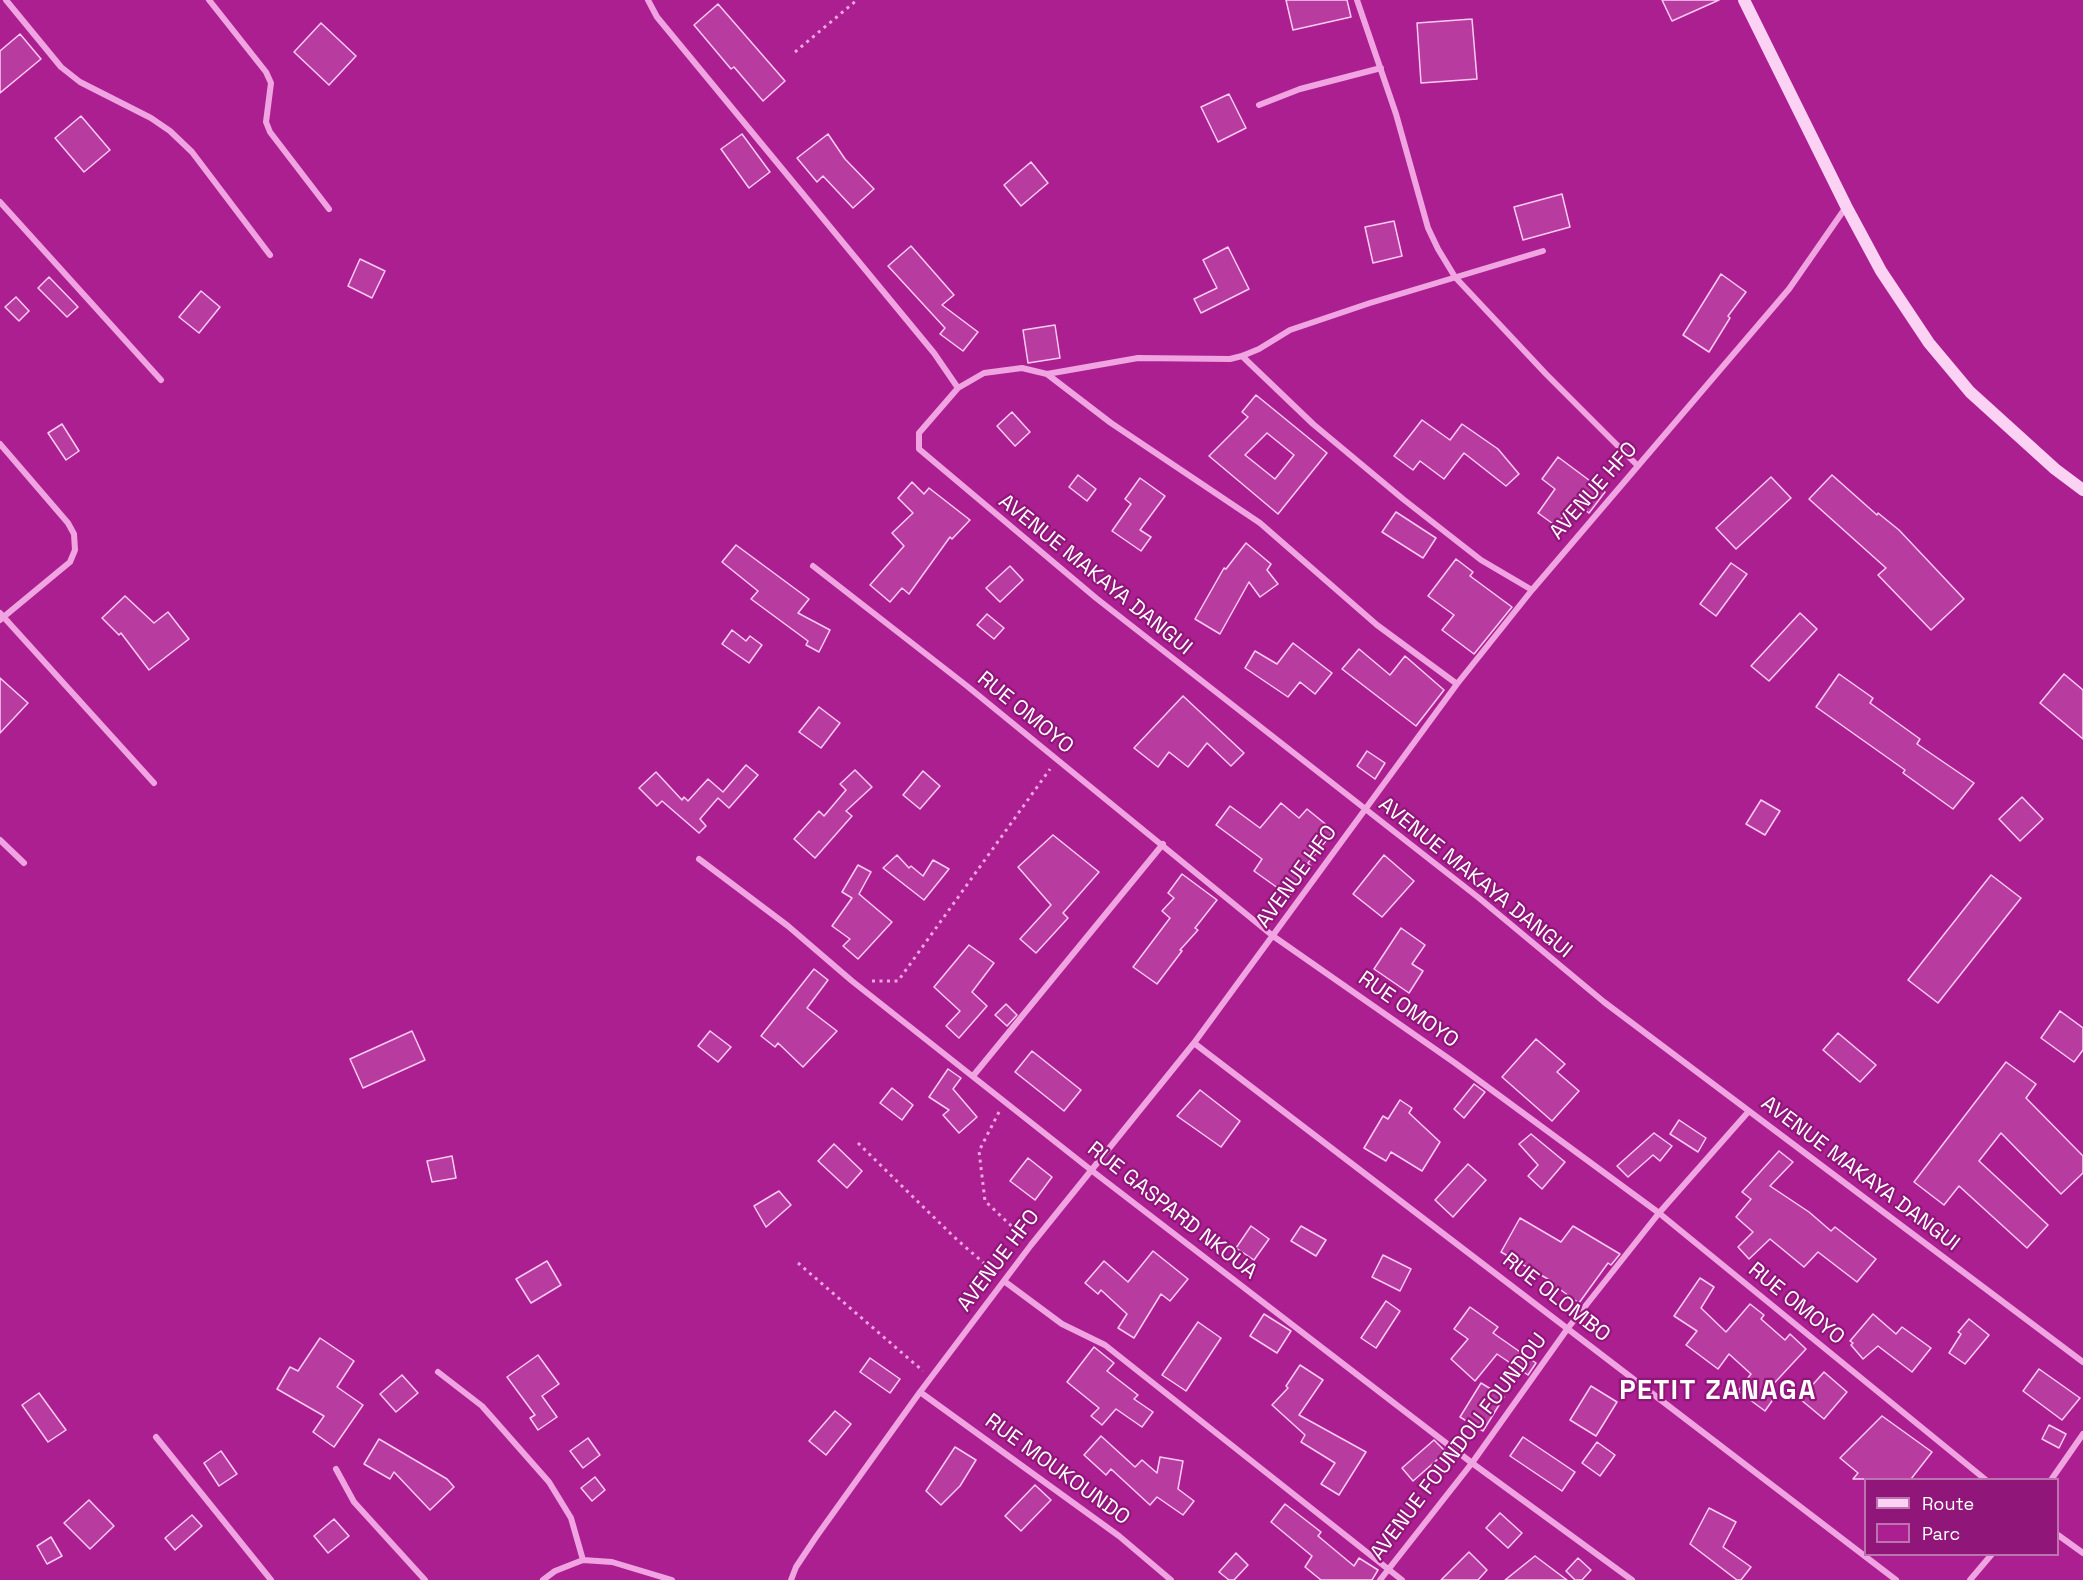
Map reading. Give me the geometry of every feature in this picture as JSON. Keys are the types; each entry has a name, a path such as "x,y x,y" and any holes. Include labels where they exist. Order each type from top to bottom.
{"street":[{"path":"6,0 61,67 80,81 151,118 192,152 270,255"},
{"path":"209,0 266,72 271,83 266,122 270,132 329,209"},
{"path":"648,0 657,16 934,353 957,388 984,373 1003,368 1022,368 1047,374 1138,358 1230,359 1259,349 1290,330 1543,251"},
{"path":"1357,0 1381,68 1428,228 1455,277 1546,374 1638,466"},
{"path":"1744,0 1846,206 1881,271 1917,325 1970,392 2055,469 2083,490"},
{"path":"1259,105 1300,89 1381,68"},
{"path":"0,202 161,380"},
{"name":"AVENUE HFO","path":"791,1580 816,1537 920,1392 1031,1245 1194,1043 1457,684 1532,590 1789,289 1846,206"},
{"path":"1242,356 1313,424 1403,499 1481,560 1532,590"},
{"path":"1047,374 1111,423 1260,523 1377,625 1457,684"},
{"name":"AVENUE MAKAYA DANGUI","path":"957,388 919,433 919,449 1087,590 1365,811 1479,898 1604,1002 2083,1362"},
{"path":"0,444 68,523 74,534 75,550 70,562 2,617 154,783"},
{"name":"RUE OMOYO","path":"813,566 1163,844 1273,936 1455,1063 1659,1213 1985,1478"},
{"path":"0,840 24,863"},
{"path":"973,1076 1163,844"},
{"name":"RUE GASPARD NKOUA","path":"699,859 788,926 852,981 1091,1170 1472,1463 1632,1580"},
{"name":"RUE OLOMBO","path":"1194,1043 1864,1555"},
{"name":"AVENUE FOUNDOU FOUNDOU","path":"1380,1580 1472,1463 1568,1328 1659,1213 1749,1111"},
{"path":"1004,1281 1062,1324 1105,1345 1402,1580"},
{"path":"438,1372 482,1406 526,1452 549,1482 571,1518 583,1560"},
{"name":"RUE MOUKOUNDO","path":"920,1392 1110,1529 1171,1580"},
{"path":"2052,1478 2083,1434"},
{"path":"156,1437 270,1580"},
{"path":"336,1469 354,1502 425,1580"},
{"path":"2059,1536 2083,1553"},
{"name":"RUE OLOMBO","path":"1865,1556 1896,1580"},
{"path":"1970,1580 1990,1556"},
{"path":"543,1580 555,1571 583,1560 612,1562 672,1580"}],"path":[{"path":"795,52 857,0"},
{"path":"852,981 898,981 1056,760"},
{"path":"1004,1101 978,1151 985,1201 1031,1245"},
{"path":"858,1143 953,1236 1004,1281"},
{"path":"798,1263 932,1378"}],"green space":[{"path":"0,0 2083,0 2083,1580 0,1580"}],"building":[{"path":"1286,0 1347,0 1351,17 1293,30"},
{"path":"1662,0 1719,0 1672,21"},
{"path":"718,4 785,81 763,101 734,67 731,69 694,25"},
{"path":"1472,19 1477,79 1421,83 1417,23"},
{"path":"321,23 356,56 329,85 294,52"},
{"path":"20,34 41,59 0,93 0,51"},
{"path":"1229,94 1246,128 1218,142 1201,107"},
{"path":"81,116 110,150 84,172 55,138"},
{"path":"742,134 770,172 749,188 721,149"},
{"path":"828,134 845,159 874,189 853,208 823,176 817,182 797,158"},
{"path":"1031,162 1048,183 1021,206 1004,185"},
{"path":"1562,194 1570,227 1523,240 1514,207"},
{"path":"1394,221 1402,256 1373,263 1365,227"},
{"path":"911,246 954,295 942,305 978,332 963,351 940,334 945,328 888,266"},
{"path":"1228,247 1249,289 1201,313 1194,299 1217,288 1203,260"},
{"path":"360,259 385,271 372,298 348,286"},
{"path":"1721,274 1746,292 1728,316 1730,318 1709,352 1683,335"},
{"path":"49,277 78,307 67,317 38,288"},
{"path":"201,291 220,307 199,333 179,317"},
{"path":"16,297 29,311 19,321 5,307"},
{"path":"1055,325 1060,358 1028,363 1023,330"},
{"path":"1256,395 1327,453 1278,514 1209,456 1248,417 1242,412","holes":["1267,433 1294,455 1275,479 1245,455"]},
{"path":"1012,412 1030,432 1015,446 997,426"},
{"path":"1422,420 1450,440 1462,424 1498,449 1519,474 1506,486 1464,453 1444,479 1420,461 1413,470 1394,456"},
{"path":"62,424 79,451 66,460 48,433"},
{"path":"1558,457 1605,492 1589,513 1574,502 1556,526 1538,513 1555,489 1542,479"},
{"path":"1078,475 1096,489 1087,501 1069,487"},
{"path":"1832,475 1877,515 1878,513 1899,530 1964,599 1931,630 1878,575 1886,568 1809,499"},
{"path":"1771,477 1791,498 1736,549 1716,528"},
{"path":"1140,478 1165,496 1140,530 1151,537 1141,551 1112,531 1131,504 1125,499"},
{"path":"912,482 924,494 929,488 970,520 952,539 950,537 909,594 902,588 890,602 870,585 904,546 892,533 913,513 898,498"},
{"path":"1396,512 1436,538 1423,558 1382,532"},
{"path":"1246,543 1271,564 1267,570 1278,584 1260,597 1249,582 1220,634 1195,619 1224,568 1226,569"},
{"path":"736,545 809,599 798,613 830,630 819,652 806,645 808,641 751,599 758,591 722,562"},
{"path":"1456,559 1473,572 1470,576 1512,607 1474,654 1442,630 1454,615 1428,596"},
{"path":"1731,563 1747,574 1716,616 1700,604"},
{"path":"1010,566 1023,580 1000,602 986,588"},
{"path":"125,596 154,623 168,612 189,639 149,670 121,633 119,635 102,618"},
{"path":"1800,613 1817,629 1769,681 1751,666"},
{"path":"987,614 1004,628 994,639 977,625"},
{"path":"732,630 746,641 750,636 762,645 749,663 722,644"},
{"path":"1293,643 1332,673 1315,694 1300,682 1288,697 1245,668 1255,651 1277,664"},
{"path":"1359,649 1390,675 1405,656 1444,690 1416,726 1342,669"},
{"path":"1839,674 1873,698 1870,703 1920,739 1917,744 1974,783 1953,809 1903,773 1905,770 1816,707"},
{"path":"2064,674 2083,690 2083,739 2040,703"},
{"path":"0,678 28,703 0,733"},
{"path":"1183,696 1244,753 1231,766 1207,743 1188,767 1169,752 1158,767 1134,748"},
{"path":"819,707 840,723 821,748 799,732"},
{"path":"1367,751 1385,763 1375,779 1357,766"},
{"path":"746,765 758,775 729,808 718,798 700,819 706,826 699,833 662,801 657,806 639,788 656,772 682,800 684,797 688,801 708,779 723,792"},
{"path":"855,770 872,787 846,811 852,816 815,858 794,839 819,811 824,816 846,790 840,784"},
{"path":"923,771 940,786 920,809 903,795"},
{"path":"2022,797 2043,819 2020,841 1999,819"},
{"path":"1761,800 1780,811 1765,835 1746,824"},
{"path":"1281,803 1299,818 1307,809 1334,831 1308,863 1311,866 1289,896 1254,871 1262,859 1216,825 1230,806 1260,828"},
{"path":"1053,835 1099,872 1063,913 1068,918 1036,953 1020,939 1051,905 1018,867"},
{"path":"897,855 909,868 911,866 923,876 933,860 949,869 924,900 883,868"},
{"path":"1384,855 1414,881 1382,917 1353,894"},
{"path":"858,865 871,872 859,894 892,922 858,959 843,946 850,939 832,926 852,898 842,892"},
{"path":"1182,874 1217,900 1195,928 1198,930 1180,950 1182,951 1157,984 1133,967 1170,918 1162,911 1174,898 1168,893"},
{"path":"1991,875 2021,898 1938,1003 1908,980"},
{"path":"1401,928 1425,945 1412,964 1423,971 1409,993 1374,969"},
{"path":"969,945 994,963 972,992 987,1006 959,1038 946,1026 960,1011 934,987"},
{"path":"814,969 828,980 807,1008 837,1031 803,1067 778,1043 775,1047 761,1036"},
{"path":"1006,1004 1017,1015 1007,1026 995,1015"},
{"path":"2060,1011 2083,1028 2083,1050 2074,1062 2041,1038"},
{"path":"412,1031 425,1060 363,1088 350,1059"},
{"path":"710,1031 731,1047 718,1062 698,1046"},
{"path":"1838,1033 1876,1065 1860,1082 1823,1050"},
{"path":"1536,1039 1565,1064 1557,1072 1579,1091 1552,1121 1502,1077"},
{"path":"1032,1051 1081,1090 1064,1111 1015,1072"},
{"path":"2006,1062 2036,1084 2026,1098 2083,1156 2083,1173 2061,1194 2001,1133 1979,1161 2048,1225 2027,1248 1959,1186 1944,1205 1914,1182"},
{"path":"948,1069 961,1078 953,1089 977,1117 959,1133 943,1115 949,1110 929,1097"},
{"path":"1474,1084 1485,1092 1464,1118 1454,1109"},
{"path":"892,1088 913,1105 902,1120 880,1103"},
{"path":"1200,1090 1240,1121 1221,1147 1177,1116"},
{"path":"1400,1100 1412,1108 1409,1113 1440,1142 1422,1171 1391,1152 1386,1161 1364,1148 1383,1116 1388,1119"},
{"path":"1679,1120 1706,1138 1698,1152 1670,1134"},
{"path":"1654,1133 1672,1146 1660,1161 1653,1155 1628,1177 1617,1166"},
{"path":"1531,1134 1565,1162 1542,1189 1528,1176 1538,1165 1519,1144"},
{"path":"834,1144 862,1171 847,1188 818,1161"},
{"path":"1779,1151 1793,1162 1770,1186 1809,1212 1831,1231 1835,1227 1876,1259 1857,1282 1818,1252 1804,1267 1770,1239 1749,1259 1738,1247 1753,1232 1736,1217 1751,1199 1742,1192"},
{"path":"452,1156 456,1178 432,1182 427,1161"},
{"path":"1028,1158 1052,1177 1035,1200 1010,1181"},
{"path":"1468,1164 1486,1180 1453,1217 1435,1200"},
{"path":"779,1191 791,1205 766,1227 754,1206"},
{"path":"1520,1218 1561,1242 1573,1226 1620,1254 1611,1265 1608,1263 1579,1303 1551,1283 1553,1282 1501,1252"},
{"path":"1251,1226 1269,1239 1254,1260 1236,1248"},
{"path":"1301,1226 1326,1240 1316,1256 1291,1241"},
{"path":"1153,1251 1188,1279 1170,1301 1161,1294 1134,1338 1118,1328 1127,1314 1101,1290 1098,1294 1085,1283 1104,1261 1128,1282"},
{"path":"1383,1255 1411,1269 1400,1291 1372,1277"},
{"path":"547,1261 561,1285 531,1303 516,1279"},
{"path":"1700,1278 1714,1287 1701,1308 1726,1332 1750,1304 1764,1315 1761,1319 1785,1340 1790,1334 1806,1349 1766,1392 1774,1398 1765,1411 1738,1391 1751,1374 1729,1354 1718,1369 1686,1345 1697,1331 1674,1316"},
{"path":"1386,1301 1400,1311 1376,1348 1361,1338"},
{"path":"1470,1307 1498,1327 1493,1333 1536,1363 1528,1375 1497,1354 1475,1381 1451,1359 1468,1339 1454,1329"},
{"path":"1264,1314 1291,1331 1277,1353 1250,1336"},
{"path":"1873,1314 1896,1334 1902,1327 1931,1348 1912,1372 1878,1346 1863,1359 1851,1345 1853,1343 1850,1341"},
{"path":"1969,1319 1989,1335 1965,1364 1949,1353 1961,1334 1958,1332"},
{"path":"1198,1322 1221,1338 1186,1391 1162,1375"},
{"path":"320,1338 354,1361 337,1387 363,1405 334,1447 313,1432 324,1416 277,1389 290,1367 298,1371"},
{"path":"1094,1347 1114,1363 1107,1371 1138,1395 1134,1399 1153,1412 1142,1427 1116,1409 1102,1425 1091,1416 1099,1408 1067,1382"},
{"path":"538,1355 559,1384 542,1396 557,1417 538,1430 530,1418 535,1415 507,1377"},
{"path":"870,1358 900,1379 890,1393 860,1372"},
{"path":"1300,1365 1323,1380 1299,1415 1366,1452 1339,1495 1321,1484 1335,1463 1301,1442 1305,1435 1272,1405 1288,1388 1286,1386"},
{"path":"2039,1369 2080,1398 2062,1420 2023,1391"},
{"path":"1824,1372 1847,1392 1824,1419 1800,1399"},
{"path":"402,1375 418,1393 396,1412 380,1394"},
{"path":"1481,1383 1504,1397 1483,1431 1460,1417"},
{"path":"1591,1386 1617,1402 1596,1436 1570,1420"},
{"path":"39,1393 66,1430 48,1442 22,1405"},
{"path":"835,1411 851,1424 826,1455 809,1441"},
{"path":"1882,1416 1932,1452 1912,1478 1853,1479 1858,1473 1840,1458"},
{"path":"2049,1425 2066,1434 2059,1448 2042,1439"},
{"path":"1101,1436 1135,1467 1142,1460 1157,1473 1160,1457 1183,1461 1178,1489 1194,1501 1183,1515 1157,1497 1150,1505 1111,1469 1106,1475 1084,1455"},
{"path":"1523,1437 1575,1472 1562,1491 1510,1456"},
{"path":"588,1438 600,1455 583,1468 570,1451"},
{"path":"379,1439 447,1479 454,1487 430,1510 394,1472 390,1479 364,1464"},
{"path":"1434,1440 1446,1452 1413,1481 1402,1468"},
{"path":"1597,1442 1615,1455 1600,1476 1582,1463"},
{"path":"955,1447 976,1460 960,1486 941,1505 926,1491"},
{"path":"221,1451 237,1474 219,1486 204,1463"},
{"path":"595,1477 605,1490 592,1501 581,1488"},
{"path":"1035,1485 1051,1500 1021,1531 1005,1516"},
{"path":"89,1500 114,1526 90,1549 64,1523"},
{"path":"1285,1504 1321,1532 1318,1536 1354,1566 1359,1558 1378,1570 1372,1580 1321,1580 1305,1567 1312,1556 1271,1522"},
{"path":"1709,1508 1736,1522 1723,1547 1751,1567 1741,1580 1737,1580 1690,1544"},
{"path":"1500,1513 1522,1533 1508,1548 1486,1528"},
{"path":"192,1515 202,1526 175,1550 165,1538"},
{"path":"334,1519 349,1536 328,1553 314,1536"},
{"path":"51,1537 62,1556 47,1564 37,1546"},
{"path":"1469,1552 1487,1570 1478,1580 1441,1580"},
{"path":"1236,1553 1248,1565 1234,1580 1229,1580 1219,1572"},
{"path":"1535,1556 1567,1580 1505,1580"},
{"path":"1578,1558 1591,1570 1582,1580 1575,1580 1566,1571"}],"district":[{"name":"PETIT ZANAGA","path":"1718,1392"}]}
